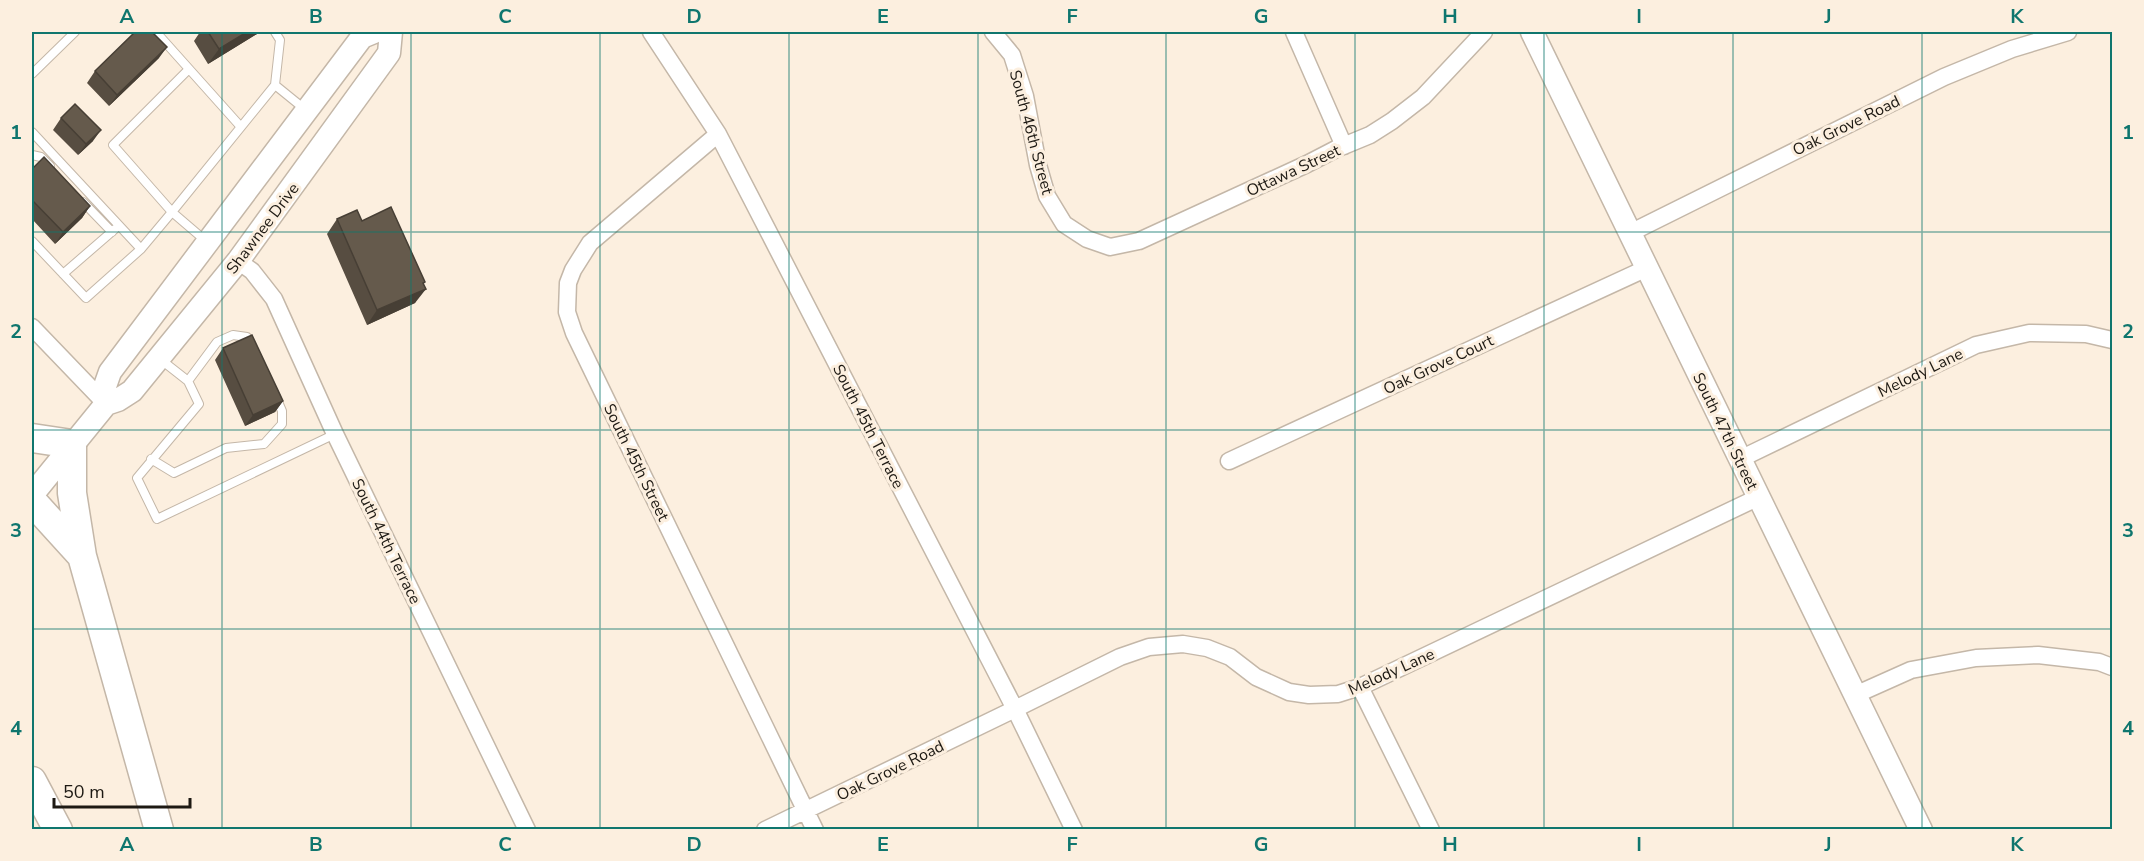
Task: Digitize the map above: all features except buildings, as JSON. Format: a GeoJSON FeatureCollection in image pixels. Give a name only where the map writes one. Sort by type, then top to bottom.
{"type":"FeatureCollection","features":[{"type":"Feature","properties":{"kind":"highway"},"geometry":{"type":"LineString","coordinates":[[32,438],[72,444],[72,493],[82,556],[159,830]]}},
{"type":"Feature","properties":{"kind":"highway"},"geometry":{"type":"LineString","coordinates":[[32,501],[82,556]]}},
{"type":"Feature","properties":{"kind":"highway"},"geometry":{"type":"LineString","coordinates":[[32,781],[58,830]]}},
{"type":"Feature","properties":{"kind":"main road"},"geometry":{"type":"LineString","coordinates":[[106,404],[104,389],[110,372],[362,37],[374,32]]}},
{"type":"Feature","properties":{"kind":"main road","name":"Shawnee Drive"},"geometry":{"type":"LineString","coordinates":[[32,495],[106,404],[132,391],[238,261],[389,52],[391,32]]}},
{"type":"Feature","properties":{"kind":"main road","name":"South 47th Street"},"geometry":{"type":"LineString","coordinates":[[1532,32],[1921,830]]}},
{"type":"Feature","properties":{"kind":"main road"},"geometry":{"type":"LineString","coordinates":[[307,111],[333,130]]}},
{"type":"Feature","properties":{"kind":"main road"},"geometry":{"type":"LineString","coordinates":[[208,242],[238,261]]}},
{"type":"Feature","properties":{"kind":"street","name":"South 45th Terrace"},"geometry":{"type":"LineString","coordinates":[[651,32],[718,134],[1016,709],[1074,830]]}},
{"type":"Feature","properties":{"kind":"street","name":"South 46th Street"},"geometry":{"type":"LineString","coordinates":[[993,32],[1012,55],[1025,96],[1038,165],[1047,196],[1064,224],[1074,231]]}},
{"type":"Feature","properties":{"kind":"street"},"geometry":{"type":"LineString","coordinates":[[1294,32],[1344,146]]}},
{"type":"Feature","properties":{"kind":"street","name":"Ottawa Street"},"geometry":{"type":"LineString","coordinates":[[1074,231],[1087,240],[1110,247],[1139,241],[1370,135],[1423,97],[1484,32]]}},
{"type":"Feature","properties":{"kind":"street","name":"Oak Grove Road"},"geometry":{"type":"LineString","coordinates":[[1630,233],[1944,77],[2012,50],[2068,32]]}},
{"type":"Feature","properties":{"kind":"street","name":"South 45th Street"},"geometry":{"type":"LineString","coordinates":[[718,134],[590,243],[573,270],[568,284],[567,312],[574,333],[814,830]]}},
{"type":"Feature","properties":{"kind":"street","name":"South 44th Terrace"},"geometry":{"type":"LineString","coordinates":[[238,261],[252,271],[274,298],[335,434],[526,830]]}},
{"type":"Feature","properties":{"kind":"street","name":"Oak Grove Court"},"geometry":{"type":"LineString","coordinates":[[1229,461],[1647,268]]}},
{"type":"Feature","properties":{"kind":"street"},"geometry":{"type":"LineString","coordinates":[[32,327],[106,404]]}},
{"type":"Feature","properties":{"kind":"street","name":"Melody Lane"},"geometry":{"type":"LineString","coordinates":[[1740,459],[1976,345],[2030,333],[2086,334],[2112,340]]}},
{"type":"Feature","properties":{"kind":"street","name":"Melody Lane"},"geometry":{"type":"LineString","coordinates":[[1016,709],[1137,650],[1183,644],[1207,648],[1230,657],[1256,677],[1288,692],[1309,695],[1328,694],[1360,687],[1759,497]]}},
{"type":"Feature","properties":{"kind":"street"},"geometry":{"type":"LineString","coordinates":[[1855,695],[1911,670],[1976,658],[2038,655],[2099,662],[2112,668]]}},
{"type":"Feature","properties":{"kind":"street"},"geometry":{"type":"LineString","coordinates":[[1360,687],[1431,830]]}},
{"type":"Feature","properties":{"kind":"street","name":"Oak Grove Road"},"geometry":{"type":"LineString","coordinates":[[765,830],[1016,709]]}},
{"type":"Feature","properties":{"kind":"lane"},"geometry":{"type":"LineString","coordinates":[[32,73],[75,32]]}},
{"type":"Feature","properties":{"kind":"lane"},"geometry":{"type":"LineString","coordinates":[[156,32],[241,127]]}},
{"type":"Feature","properties":{"kind":"lane"},"geometry":{"type":"LineString","coordinates":[[32,241],[86,298],[141,249],[275,85],[280,40],[275,32]]}},
{"type":"Feature","properties":{"kind":"lane"},"geometry":{"type":"LineString","coordinates":[[189,69],[113,145],[171,212],[208,242]]}},
{"type":"Feature","properties":{"kind":"lane"},"geometry":{"type":"LineString","coordinates":[[275,85],[307,111]]}},
{"type":"Feature","properties":{"kind":"lane"},"geometry":{"type":"LineString","coordinates":[[32,132],[115,229]]}},
{"type":"Feature","properties":{"kind":"lane"},"geometry":{"type":"LineString","coordinates":[[32,155],[42,158],[57,174]]}},
{"type":"Feature","properties":{"kind":"lane"},"geometry":{"type":"LineString","coordinates":[[81,199],[141,249]]}},
{"type":"Feature","properties":{"kind":"lane"},"geometry":{"type":"LineString","coordinates":[[63,274],[115,229]]}},
{"type":"Feature","properties":{"kind":"lane"},"geometry":{"type":"LineString","coordinates":[[188,381],[217,342],[233,335],[247,337],[257,358]]}},
{"type":"Feature","properties":{"kind":"lane"},"geometry":{"type":"LineString","coordinates":[[159,359],[188,381],[199,404],[137,478],[157,519],[335,434]]}},
{"type":"Feature","properties":{"kind":"lane"},"geometry":{"type":"LineString","coordinates":[[152,459],[174,472],[226,448],[264,444],[282,424],[282,411],[272,390]]}}]}
